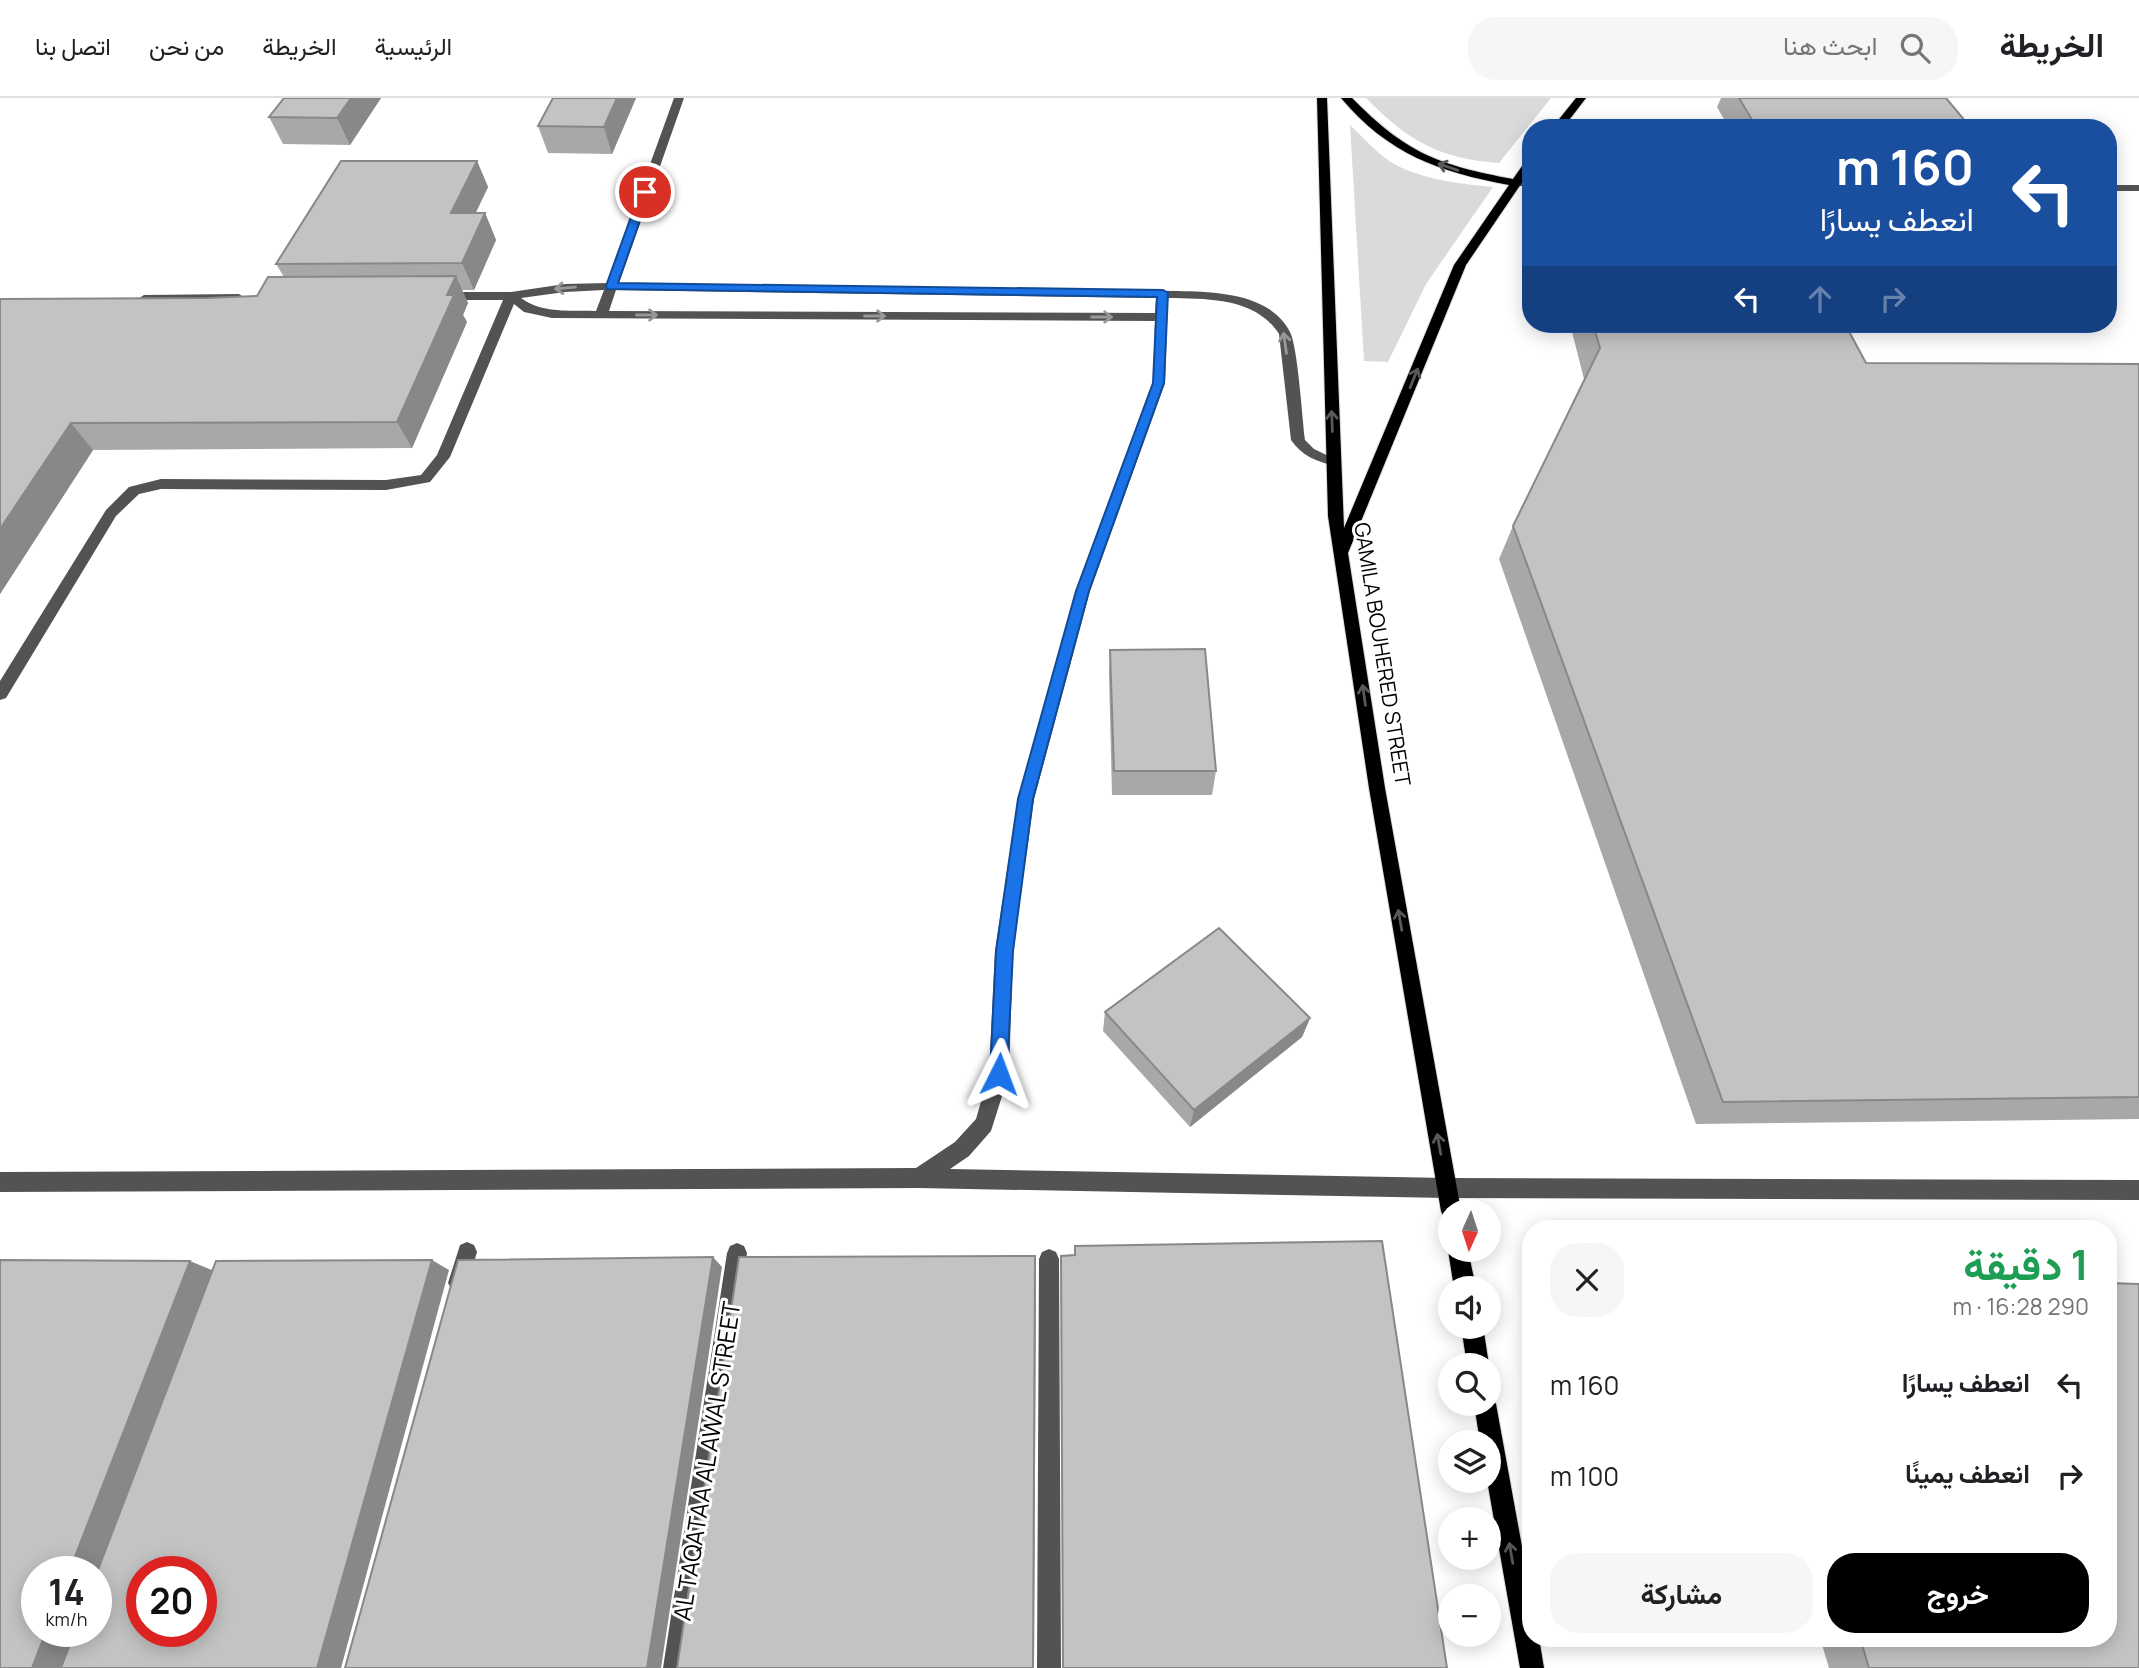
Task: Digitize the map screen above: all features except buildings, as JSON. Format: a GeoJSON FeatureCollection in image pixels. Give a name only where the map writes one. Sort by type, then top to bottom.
{"type":"FeatureCollection","features":[{"type":"Feature","properties":{"kind":"main road","name":"GAMILA BOUHERED STREET"},"geometry":{"type":"LineString","coordinates":[[1322,98],[1335,516],[1353,619],[1379,802],[1449,1199]]}},
{"type":"Feature","properties":{"kind":"main road"},"geometry":{"type":"LineString","coordinates":[[1346,98],[1382,133],[1407,150],[1467,174],[1514,183]]}},
{"type":"Feature","properties":{"kind":"main road"},"geometry":{"type":"LineString","coordinates":[[1565,119],[1581,98]]}},
{"type":"Feature","properties":{"kind":"main road"},"geometry":{"type":"LineString","coordinates":[[1341,554],[1460,265],[1522,173]]}},
{"type":"Feature","properties":{"kind":"main road"},"geometry":{"type":"LineString","coordinates":[[1487,1416],[1522,1612]]}},
{"type":"Feature","properties":{"kind":"main road"},"geometry":{"type":"LineString","coordinates":[[1528,1647],[1532,1668]]}},
{"type":"Feature","properties":{"kind":"street"},"geometry":{"type":"LineString","coordinates":[[601,315],[679,98]]}},
{"type":"Feature","properties":{"kind":"street"},"geometry":{"type":"LineString","coordinates":[[1514,183],[1522,183]]}},
{"type":"Feature","properties":{"kind":"street"},"geometry":{"type":"LineString","coordinates":[[2117,188],[2139,188]]}},
{"type":"Feature","properties":{"kind":"street"},"geometry":{"type":"LineString","coordinates":[[423,296],[511,296],[565,288],[611,286],[1163,293],[1237,301],[1273,317],[1285,334],[1298,440],[1304,449],[1315,457],[1334,462]]}},
{"type":"Feature","properties":{"kind":"street"},"geometry":{"type":"LineString","coordinates":[[919,1178],[962,1149],[984,1124],[999,1074],[1004,951],[1026,799],[1083,591],[1158,383],[1163,293]]}},
{"type":"Feature","properties":{"kind":"street"},"geometry":{"type":"LineString","coordinates":[[511,296],[517,303],[541,313],[601,315],[1161,317]]}},
{"type":"Feature","properties":{"kind":"street"},"geometry":{"type":"LineString","coordinates":[[0,694],[111,513],[134,490],[161,484],[386,485],[425,479],[443,457],[511,296]]}},
{"type":"Feature","properties":{"kind":"street"},"geometry":{"type":"LineString","coordinates":[[136,299],[259,298]]}},
{"type":"Feature","properties":{"kind":"street"},"geometry":{"type":"LineString","coordinates":[[0,1182],[919,1178],[1447,1188],[2139,1191]]}},
{"type":"Feature","properties":{"kind":"street"},"geometry":{"type":"LineString","coordinates":[[453,1306],[467,1252]]}},
{"type":"Feature","properties":{"kind":"street","name":"AL TAQATAA AL AWAL STREET"},"geometry":{"type":"LineString","coordinates":[[675,1668],[737,1253]]}},
{"type":"Feature","properties":{"kind":"street"},"geometry":{"type":"LineString","coordinates":[[1049,1259],[1049,1668]]}},
{"type":"Feature","properties":{"kind":"shaded area"},"geometry":{"type":"Polygon","coordinates":[[[1366,98],[1551,98],[1534,119],[1522,119],[1522,134],[1499,163],[1441,152],[1410,136],[1366,98]]]}},
{"type":"Feature","properties":{"kind":"shaded area"},"geometry":{"type":"Polygon","coordinates":[[[1350,125],[1383,156],[1407,170],[1444,180],[1493,187],[1426,284],[1388,362],[1364,361],[1350,125]]]}},
{"type":"Feature","properties":{"kind":"route"},"geometry":{"type":"LineString","coordinates":[[645,192],[611,286],[1163,293],[1158,383],[1083,591],[1052,696],[1026,799],[1004,951],[999,1074]]}}]}
